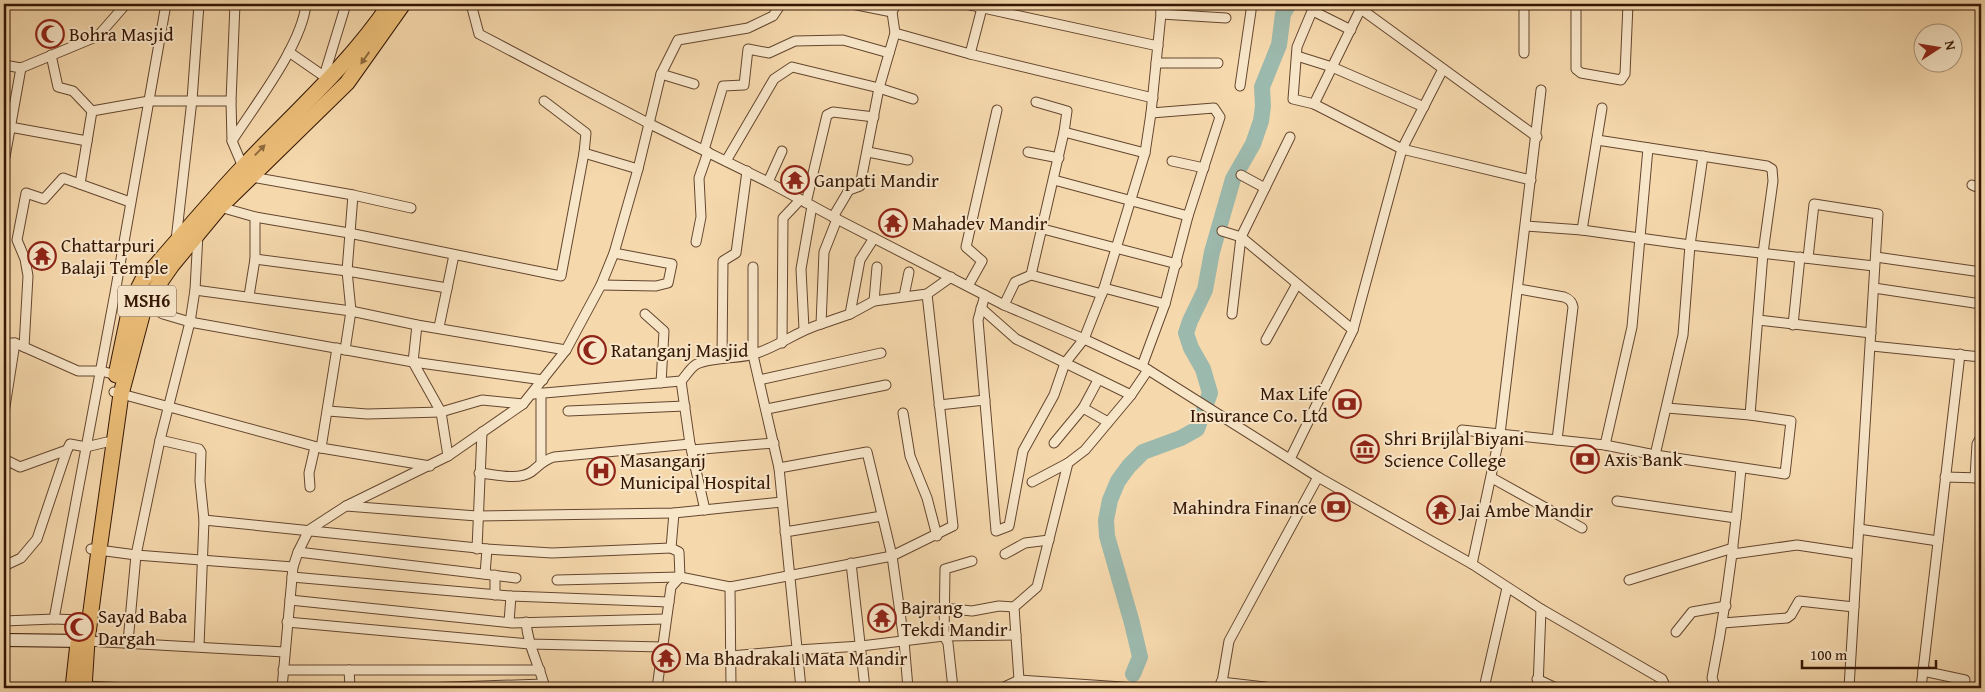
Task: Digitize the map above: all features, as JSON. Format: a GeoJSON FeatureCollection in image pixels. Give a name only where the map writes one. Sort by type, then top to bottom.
{"type":"FeatureCollection","features":[{"type":"Feature","properties":{"kind":"main road","name":"MSH6"},"geometry":{"type":"LineString","coordinates":[[121,376],[145,304],[172,265],[326,78],[374,28],[390,4]]}},
{"type":"Feature","properties":{"kind":"main road","name":"MSH6"},"geometry":{"type":"LineString","coordinates":[[81,687],[83,641],[128,315],[137,289],[142,280],[176,242],[247,172],[347,83],[403,4]]}},
{"type":"Feature","properties":{"kind":"main road","name":"MSH6"},"geometry":{"type":"LineString","coordinates":[[83,641],[81,620],[95,550],[106,442],[118,393]]}},
{"type":"Feature","properties":{"kind":"main road"},"geometry":{"type":"LineString","coordinates":[[4,640],[83,641]]}},
{"type":"Feature","properties":{"kind":"street"},"geometry":{"type":"LineString","coordinates":[[4,65],[21,68],[98,36],[126,4]]}},
{"type":"Feature","properties":{"kind":"street"},"geometry":{"type":"LineString","coordinates":[[54,619],[101,371],[166,4]]}},
{"type":"Feature","properties":{"kind":"street"},"geometry":{"type":"LineString","coordinates":[[176,242],[192,100],[199,4]]}},
{"type":"Feature","properties":{"kind":"street"},"geometry":{"type":"LineString","coordinates":[[235,4],[231,101],[232,141],[247,172],[411,208]]}},
{"type":"Feature","properties":{"kind":"street"},"geometry":{"type":"LineString","coordinates":[[232,141],[289,52],[305,15],[306,4]]}},
{"type":"Feature","properties":{"kind":"street"},"geometry":{"type":"LineString","coordinates":[[289,52],[326,78],[346,4]]}},
{"type":"Feature","properties":{"kind":"street"},"geometry":{"type":"LineString","coordinates":[[472,4],[479,34],[648,123],[747,171],[1004,305],[1084,339],[1145,368],[1318,477],[1472,564],[1541,609],[1662,678],[1666,688]]}},
{"type":"Feature","properties":{"kind":"street"},"geometry":{"type":"LineString","coordinates":[[282,688],[293,567],[309,530],[346,506],[448,456],[537,393],[543,380],[566,350],[601,285],[614,253],[662,74],[678,40],[748,28],[773,16],[781,4]]}},
{"type":"Feature","properties":{"kind":"street"},"geometry":{"type":"LineString","coordinates":[[821,324],[824,252],[835,218],[848,190],[860,186],[879,88],[895,33],[894,8],[852,4]]}},
{"type":"Feature","properties":{"kind":"street"},"geometry":{"type":"LineString","coordinates":[[965,4],[1158,46]]}},
{"type":"Feature","properties":{"kind":"street"},"geometry":{"type":"LineString","coordinates":[[985,295],[978,320],[996,531],[1009,526],[1024,451],[1054,395],[1066,364],[1084,339],[1103,291],[1145,153],[1153,98],[1161,14],[1160,4]]}},
{"type":"Feature","properties":{"kind":"street"},"geometry":{"type":"LineString","coordinates":[[1240,86],[1252,4]]}},
{"type":"Feature","properties":{"kind":"street"},"geometry":{"type":"LineString","coordinates":[[1524,4],[1524,53]]}},
{"type":"Feature","properties":{"kind":"street"},"geometry":{"type":"LineString","coordinates":[[1576,4],[1576,69],[1581,73],[1621,80],[1625,74],[1628,4]]}},
{"type":"Feature","properties":{"kind":"street"},"geometry":{"type":"LineString","coordinates":[[1314,104],[1362,6],[1443,69],[1537,137]]}},
{"type":"Feature","properties":{"kind":"street"},"geometry":{"type":"LineString","coordinates":[[1351,30],[1314,7],[1297,47],[1293,99],[1314,104],[1402,149],[1531,180]]}},
{"type":"Feature","properties":{"kind":"street"},"geometry":{"type":"LineString","coordinates":[[970,54],[982,8]]}},
{"type":"Feature","properties":{"kind":"street"},"geometry":{"type":"LineString","coordinates":[[1161,14],[1226,18]]}},
{"type":"Feature","properties":{"kind":"street"},"geometry":{"type":"LineString","coordinates":[[895,33],[970,54],[1153,98]]}},
{"type":"Feature","properties":{"kind":"street"},"geometry":{"type":"LineString","coordinates":[[696,242],[701,217],[699,178],[723,86],[744,85],[748,49],[769,53],[795,41],[843,40],[889,52]]}},
{"type":"Feature","properties":{"kind":"street"},"geometry":{"type":"LineString","coordinates":[[51,55],[58,87],[73,91],[92,112]]}},
{"type":"Feature","properties":{"kind":"street"},"geometry":{"type":"LineString","coordinates":[[1297,56],[1332,67],[1424,107]]}},
{"type":"Feature","properties":{"kind":"street"},"geometry":{"type":"LineString","coordinates":[[1156,63],[1218,63]]}},
{"type":"Feature","properties":{"kind":"street"},"geometry":{"type":"LineString","coordinates":[[726,161],[774,79],[792,67],[879,88],[913,99]]}},
{"type":"Feature","properties":{"kind":"street"},"geometry":{"type":"LineString","coordinates":[[5,157],[21,68]]}},
{"type":"Feature","properties":{"kind":"street"},"geometry":{"type":"LineString","coordinates":[[1290,459],[1353,330],[1402,149],[1443,69]]}},
{"type":"Feature","properties":{"kind":"street"},"geometry":{"type":"LineString","coordinates":[[662,74],[694,84]]}},
{"type":"Feature","properties":{"kind":"street"},"geometry":{"type":"LineString","coordinates":[[1472,564],[1500,434],[1537,137],[1541,90]]}},
{"type":"Feature","properties":{"kind":"street"},"geometry":{"type":"LineString","coordinates":[[92,112],[149,101],[231,101]]}},
{"type":"Feature","properties":{"kind":"street"},"geometry":{"type":"LineString","coordinates":[[220,207],[255,216],[561,276],[586,133],[544,101]]}},
{"type":"Feature","properties":{"kind":"street"},"geometry":{"type":"LineString","coordinates":[[1031,275],[1059,158],[1067,111],[1036,102]]}},
{"type":"Feature","properties":{"kind":"street"},"geometry":{"type":"LineString","coordinates":[[1032,482],[1068,463],[1085,450],[1131,395],[1145,368],[1177,264],[1188,216],[1220,117],[1214,108],[1151,114]]}},
{"type":"Feature","properties":{"kind":"street"},"geometry":{"type":"LineString","coordinates":[[1582,230],[1602,108]]}},
{"type":"Feature","properties":{"kind":"street"},"geometry":{"type":"LineString","coordinates":[[968,286],[982,261],[966,247],[997,110]]}},
{"type":"Feature","properties":{"kind":"street"},"geometry":{"type":"LineString","coordinates":[[80,184],[92,112]]}},
{"type":"Feature","properties":{"kind":"street"},"geometry":{"type":"LineString","coordinates":[[804,329],[801,269],[806,203],[827,115],[833,112],[874,117]]}},
{"type":"Feature","properties":{"kind":"street"},"geometry":{"type":"LineString","coordinates":[[10,127],[87,141]]}},
{"type":"Feature","properties":{"kind":"street"},"geometry":{"type":"LineString","coordinates":[[1064,132],[1145,153]]}},
{"type":"Feature","properties":{"kind":"street"},"geometry":{"type":"LineString","coordinates":[[1232,314],[1241,237],[1290,137]]}},
{"type":"Feature","properties":{"kind":"street"},"geometry":{"type":"LineString","coordinates":[[1597,140],[1767,166],[1772,169],[1773,181],[1763,253],[1750,415]]}},
{"type":"Feature","properties":{"kind":"street"},"geometry":{"type":"LineString","coordinates":[[1605,446],[1632,327],[1648,148]]}},
{"type":"Feature","properties":{"kind":"street"},"geometry":{"type":"LineString","coordinates":[[768,182],[782,151]]}},
{"type":"Feature","properties":{"kind":"street"},"geometry":{"type":"LineString","coordinates":[[868,152],[908,160]]}},
{"type":"Feature","properties":{"kind":"street"},"geometry":{"type":"LineString","coordinates":[[1028,152],[1059,158]]}},
{"type":"Feature","properties":{"kind":"street"},"geometry":{"type":"LineString","coordinates":[[584,153],[638,169]]}},
{"type":"Feature","properties":{"kind":"street"},"geometry":{"type":"LineString","coordinates":[[1655,455],[1683,335],[1690,245],[1703,156]]}},
{"type":"Feature","properties":{"kind":"street"},"geometry":{"type":"LineString","coordinates":[[1172,161],[1204,168]]}},
{"type":"Feature","properties":{"kind":"street"},"geometry":{"type":"LineString","coordinates":[[722,358],[723,261],[736,253],[747,171]]}},
{"type":"Feature","properties":{"kind":"street"},"geometry":{"type":"LineString","coordinates":[[1241,176],[1265,188]]}},
{"type":"Feature","properties":{"kind":"street"},"geometry":{"type":"LineString","coordinates":[[24,347],[28,276],[25,259],[17,240],[26,193],[44,199],[63,178],[130,202]]}},
{"type":"Feature","properties":{"kind":"street"},"geometry":{"type":"LineString","coordinates":[[1054,180],[1188,216]]}},
{"type":"Feature","properties":{"kind":"street"},"geometry":{"type":"LineString","coordinates":[[310,487],[309,473],[328,411],[340,349],[351,311],[347,271],[353,195]]}},
{"type":"Feature","properties":{"kind":"street"},"geometry":{"type":"LineString","coordinates":[[782,343],[783,218],[806,203]]}},
{"type":"Feature","properties":{"kind":"street"},"geometry":{"type":"LineString","coordinates":[[1793,325],[1814,204],[1878,214],[1871,333],[1872,346],[1849,688]]}},
{"type":"Feature","properties":{"kind":"street"},"geometry":{"type":"LineString","coordinates":[[249,296],[255,259],[255,216]]}},
{"type":"Feature","properties":{"kind":"street"},"geometry":{"type":"LineString","coordinates":[[1526,226],[1582,230],[1804,258],[1875,261],[1981,272]]}},
{"type":"Feature","properties":{"kind":"street"},"geometry":{"type":"LineString","coordinates":[[1043,229],[1177,264]]}},
{"type":"Feature","properties":{"kind":"street"},"geometry":{"type":"LineString","coordinates":[[1222,232],[1241,237],[1353,330]]}},
{"type":"Feature","properties":{"kind":"street"},"geometry":{"type":"LineString","coordinates":[[128,642],[136,555],[160,440],[190,322],[195,290],[198,234]]}},
{"type":"Feature","properties":{"kind":"street"},"geometry":{"type":"LineString","coordinates":[[850,314],[860,260],[874,238]]}},
{"type":"Feature","properties":{"kind":"street"},"geometry":{"type":"LineString","coordinates":[[601,285],[656,286],[668,283],[672,264],[614,253]]}},
{"type":"Feature","properties":{"kind":"street"},"geometry":{"type":"LineString","coordinates":[[439,327],[454,255]]}},
{"type":"Feature","properties":{"kind":"street"},"geometry":{"type":"LineString","coordinates":[[255,259],[347,271],[447,288]]}},
{"type":"Feature","properties":{"kind":"street"},"geometry":{"type":"LineString","coordinates":[[753,267],[753,355],[767,409],[779,468],[801,688]]}},
{"type":"Feature","properties":{"kind":"street"},"geometry":{"type":"LineString","coordinates":[[874,301],[877,267]]}},
{"type":"Feature","properties":{"kind":"street"},"geometry":{"type":"LineString","coordinates":[[904,296],[909,272]]}},
{"type":"Feature","properties":{"kind":"street"},"geometry":{"type":"LineString","coordinates":[[1004,305],[1015,282],[1031,275],[1165,304]]}},
{"type":"Feature","properties":{"kind":"street"},"geometry":{"type":"LineString","coordinates":[[537,393],[681,381],[694,365],[722,358],[753,355],[782,343],[804,329],[850,314],[874,301],[927,294],[951,278]]}},
{"type":"Feature","properties":{"kind":"street"},"geometry":{"type":"LineString","coordinates":[[1266,340],[1297,284]]}},
{"type":"Feature","properties":{"kind":"street"},"geometry":{"type":"LineString","coordinates":[[1874,288],[1981,304]]}},
{"type":"Feature","properties":{"kind":"street"},"geometry":{"type":"LineString","coordinates":[[1518,289],[1569,298],[1572,302],[1573,307],[1557,440]]}},
{"type":"Feature","properties":{"kind":"street"},"geometry":{"type":"LineString","coordinates":[[195,290],[351,311],[417,325],[439,327],[566,350]]}},
{"type":"Feature","properties":{"kind":"street"},"geometry":{"type":"LineString","coordinates":[[557,580],[680,577],[730,588],[790,574],[892,556],[937,536],[953,526],[927,294]]}},
{"type":"Feature","properties":{"kind":"street"},"geometry":{"type":"LineString","coordinates":[[145,304],[163,314],[190,322],[413,362],[543,380]]}},
{"type":"Feature","properties":{"kind":"street"},"geometry":{"type":"LineString","coordinates":[[980,308],[1016,339],[1131,395]]}},
{"type":"Feature","properties":{"kind":"street"},"geometry":{"type":"LineString","coordinates":[[645,314],[664,331],[660,383]]}},
{"type":"Feature","properties":{"kind":"street"},"geometry":{"type":"LineString","coordinates":[[1758,320],[1871,333]]}},
{"type":"Feature","properties":{"kind":"street"},"geometry":{"type":"LineString","coordinates":[[417,325],[413,362],[441,412],[448,456]]}},
{"type":"Feature","properties":{"kind":"street"},"geometry":{"type":"LineString","coordinates":[[4,342],[14,343],[78,371],[101,371],[121,376]]}},
{"type":"Feature","properties":{"kind":"street"},"geometry":{"type":"LineString","coordinates":[[4,413],[14,343]]}},
{"type":"Feature","properties":{"kind":"street"},"geometry":{"type":"LineString","coordinates":[[1872,346],[1981,357]]}},
{"type":"Feature","properties":{"kind":"street"},"geometry":{"type":"LineString","coordinates":[[760,380],[882,354]]}},
{"type":"Feature","properties":{"kind":"street"},"geometry":{"type":"LineString","coordinates":[[1920,688],[1960,354]]}},
{"type":"Feature","properties":{"kind":"street"},"geometry":{"type":"LineString","coordinates":[[1054,443],[1083,408],[1098,380]]}},
{"type":"Feature","properties":{"kind":"street"},"geometry":{"type":"LineString","coordinates":[[681,381],[691,447],[705,510]]}},
{"type":"Feature","properties":{"kind":"street"},"geometry":{"type":"LineString","coordinates":[[767,409],[886,385]]}},
{"type":"Feature","properties":{"kind":"street"},"geometry":{"type":"LineString","coordinates":[[118,393],[318,447],[431,466]]}},
{"type":"Feature","properties":{"kind":"street"},"geometry":{"type":"LineString","coordinates":[[537,393],[541,462]]}},
{"type":"Feature","properties":{"kind":"street"},"geometry":{"type":"LineString","coordinates":[[328,411],[367,414],[441,412],[482,400],[523,404]]}},
{"type":"Feature","properties":{"kind":"street"},"geometry":{"type":"LineString","coordinates":[[939,405],[985,400]]}},
{"type":"Feature","properties":{"kind":"street"},"geometry":{"type":"LineString","coordinates":[[568,411],[685,406]]}},
{"type":"Feature","properties":{"kind":"street"},"geometry":{"type":"LineString","coordinates":[[1083,408],[1108,422]]}},
{"type":"Feature","properties":{"kind":"street"},"geometry":{"type":"LineString","coordinates":[[1462,430],[1605,446],[1785,474],[1791,421],[1750,415],[1667,408]]}},
{"type":"Feature","properties":{"kind":"street"},"geometry":{"type":"LineString","coordinates":[[903,413],[910,456],[927,498],[937,536]]}},
{"type":"Feature","properties":{"kind":"street"},"geometry":{"type":"LineString","coordinates":[[477,549],[482,432]]}},
{"type":"Feature","properties":{"kind":"street"},"geometry":{"type":"LineString","coordinates":[[1945,476],[1978,478],[1976,444],[1981,437]]}},
{"type":"Feature","properties":{"kind":"street"},"geometry":{"type":"LineString","coordinates":[[160,440],[199,449],[201,452],[200,481],[204,520],[199,646]]}},
{"type":"Feature","properties":{"kind":"street"},"geometry":{"type":"LineString","coordinates":[[4,566],[21,558],[37,539],[70,444],[86,446],[106,442]]}},
{"type":"Feature","properties":{"kind":"street"},"geometry":{"type":"LineString","coordinates":[[480,473],[517,476],[530,472],[541,462],[554,457],[774,443]]}},
{"type":"Feature","properties":{"kind":"street"},"geometry":{"type":"LineString","coordinates":[[4,459],[20,467],[67,450]]}},
{"type":"Feature","properties":{"kind":"street"},"geometry":{"type":"LineString","coordinates":[[779,468],[868,452],[892,556],[904,641],[908,688]]}},
{"type":"Feature","properties":{"kind":"street"},"geometry":{"type":"LineString","coordinates":[[944,608],[972,611],[999,606],[1014,607],[1037,587],[1068,463]]}},
{"type":"Feature","properties":{"kind":"street"},"geometry":{"type":"LineString","coordinates":[[1716,688],[1712,678],[1726,606],[1741,468]]}},
{"type":"Feature","properties":{"kind":"street"},"geometry":{"type":"LineString","coordinates":[[1273,688],[1221,685],[1228,641],[1318,477]]}},
{"type":"Feature","properties":{"kind":"street"},"geometry":{"type":"LineString","coordinates":[[1492,478],[1582,528]]}},
{"type":"Feature","properties":{"kind":"street"},"geometry":{"type":"LineString","coordinates":[[1617,501],[1736,518]]}},
{"type":"Feature","properties":{"kind":"street"},"geometry":{"type":"LineString","coordinates":[[346,506],[477,516],[674,512],[782,502]]}},
{"type":"Feature","properties":{"kind":"street"},"geometry":{"type":"LineString","coordinates":[[671,548],[674,512]]}},
{"type":"Feature","properties":{"kind":"street"},"geometry":{"type":"LineString","coordinates":[[785,532],[882,516]]}},
{"type":"Feature","properties":{"kind":"street"},"geometry":{"type":"LineString","coordinates":[[204,520],[477,549],[552,553],[671,548],[679,552],[680,577],[671,588],[668,602],[657,688]]}},
{"type":"Feature","properties":{"kind":"street"},"geometry":{"type":"LineString","coordinates":[[1859,529],[1938,540]]}},
{"type":"Feature","properties":{"kind":"street"},"geometry":{"type":"LineString","coordinates":[[1005,554],[1025,543],[1049,540]]}},
{"type":"Feature","properties":{"kind":"street"},"geometry":{"type":"LineString","coordinates":[[1629,580],[1733,551],[1797,545],[1857,554]]}},
{"type":"Feature","properties":{"kind":"street"},"geometry":{"type":"LineString","coordinates":[[487,549],[495,595]]}},
{"type":"Feature","properties":{"kind":"street"},"geometry":{"type":"LineString","coordinates":[[95,550],[293,567]]}},
{"type":"Feature","properties":{"kind":"street"},"geometry":{"type":"LineString","coordinates":[[298,552],[516,578]]}},
{"type":"Feature","properties":{"kind":"street"},"geometry":{"type":"LineString","coordinates":[[953,688],[948,643],[944,636],[945,569],[972,561]]}},
{"type":"Feature","properties":{"kind":"street"},"geometry":{"type":"LineString","coordinates":[[851,563],[865,688]]}},
{"type":"Feature","properties":{"kind":"street"},"geometry":{"type":"LineString","coordinates":[[292,577],[495,595],[668,602]]}},
{"type":"Feature","properties":{"kind":"street"},"geometry":{"type":"LineString","coordinates":[[730,588],[731,688]]}},
{"type":"Feature","properties":{"kind":"street"},"geometry":{"type":"LineString","coordinates":[[1484,688],[1508,588]]}},
{"type":"Feature","properties":{"kind":"street"},"geometry":{"type":"LineString","coordinates":[[510,622],[511,596]]}},
{"type":"Feature","properties":{"kind":"street"},"geometry":{"type":"LineString","coordinates":[[290,600],[510,622],[666,619]]}},
{"type":"Feature","properties":{"kind":"street"},"geometry":{"type":"LineString","coordinates":[[1723,623],[1787,618],[1791,615],[1799,601],[1854,607]]}},
{"type":"Feature","properties":{"kind":"street"},"geometry":{"type":"LineString","coordinates":[[1676,632],[1692,612],[1726,606]]}},
{"type":"Feature","properties":{"kind":"street"},"geometry":{"type":"LineString","coordinates":[[1014,607],[1017,684]]}},
{"type":"Feature","properties":{"kind":"street"},"geometry":{"type":"LineString","coordinates":[[1541,609],[1538,684],[1556,688]]}},
{"type":"Feature","properties":{"kind":"street"},"geometry":{"type":"LineString","coordinates":[[4,621],[81,620]]}},
{"type":"Feature","properties":{"kind":"street"},"geometry":{"type":"LineString","coordinates":[[287,622],[529,644],[663,646]]}},
{"type":"Feature","properties":{"kind":"street"},"geometry":{"type":"LineString","coordinates":[[422,688],[544,686],[540,670],[529,644],[526,622]]}},
{"type":"Feature","properties":{"kind":"street"},"geometry":{"type":"LineString","coordinates":[[731,656],[861,646],[944,636],[1016,635]]}},
{"type":"Feature","properties":{"kind":"street"},"geometry":{"type":"LineString","coordinates":[[83,641],[284,652]]}},
{"type":"Feature","properties":{"kind":"street"},"geometry":{"type":"LineString","coordinates":[[283,670],[540,670]]}},
{"type":"Feature","properties":{"kind":"street"},"geometry":{"type":"LineString","coordinates":[[349,670],[348,682],[354,688]]}},
{"type":"Feature","properties":{"kind":"street"},"geometry":{"type":"LineString","coordinates":[[1923,671],[1965,680]]}},
{"type":"Feature","properties":{"kind":"street"},"geometry":{"type":"LineString","coordinates":[[1002,688],[1017,684],[1138,688]]}},
{"type":"Feature","properties":{"kind":"street"},"geometry":{"type":"LineString","coordinates":[[81,687],[130,688]]}},
{"type":"Feature","properties":{"kind":"waterway"},"geometry":{"type":"LineString","coordinates":[[1133,674],[1140,657],[1107,536],[1106,520],[1110,500],[1118,481],[1143,452],[1181,438],[1197,429],[1201,418],[1210,393],[1203,369],[1191,348],[1186,333],[1205,290],[1212,252],[1233,179],[1253,144],[1261,121],[1263,106],[1262,87],[1279,45],[1283,14],[1289,4]]}},
{"type":"Feature","properties":{"kind":"place","name":"Bohra Masjid"},"geometry":{"type":"Point","coordinates":[50,34]}},
{"type":"Feature","properties":{"kind":"place","name":"Ganpati Mandir"},"geometry":{"type":"Point","coordinates":[795,180]}},
{"type":"Feature","properties":{"kind":"place","name":"Mahadev Mandir"},"geometry":{"type":"Point","coordinates":[893,223]}},
{"type":"Feature","properties":{"kind":"place","name":"Chattarpuri Balaji Temple"},"geometry":{"type":"Point","coordinates":[42,256]}},
{"type":"Feature","properties":{"kind":"place","name":"Ratanganj Masjid"},"geometry":{"type":"Point","coordinates":[592,350]}},
{"type":"Feature","properties":{"kind":"place","name":"Max Life Insurance Co. Ltd"},"geometry":{"type":"Point","coordinates":[1347,404]}},
{"type":"Feature","properties":{"kind":"place","name":"Shri Brijlal Biyani Science College"},"geometry":{"type":"Point","coordinates":[1365,449]}},
{"type":"Feature","properties":{"kind":"place","name":"Axis Bank"},"geometry":{"type":"Point","coordinates":[1585,459]}},
{"type":"Feature","properties":{"kind":"place","name":"Masanganj Municipal Hospital"},"geometry":{"type":"Point","coordinates":[601,471]}},
{"type":"Feature","properties":{"kind":"place","name":"Mahindra Finance"},"geometry":{"type":"Point","coordinates":[1336,507]}},
{"type":"Feature","properties":{"kind":"place","name":"Jai Ambe Mandir"},"geometry":{"type":"Point","coordinates":[1441,510]}},
{"type":"Feature","properties":{"kind":"place","name":"Bajrang Tekdi Mandir"},"geometry":{"type":"Point","coordinates":[882,618]}},
{"type":"Feature","properties":{"kind":"place","name":"Sayad Baba Dargah"},"geometry":{"type":"Point","coordinates":[79,627]}},
{"type":"Feature","properties":{"kind":"place","name":"Ma Bhadrakali Mata Mandir"},"geometry":{"type":"Point","coordinates":[666,658]}}]}
